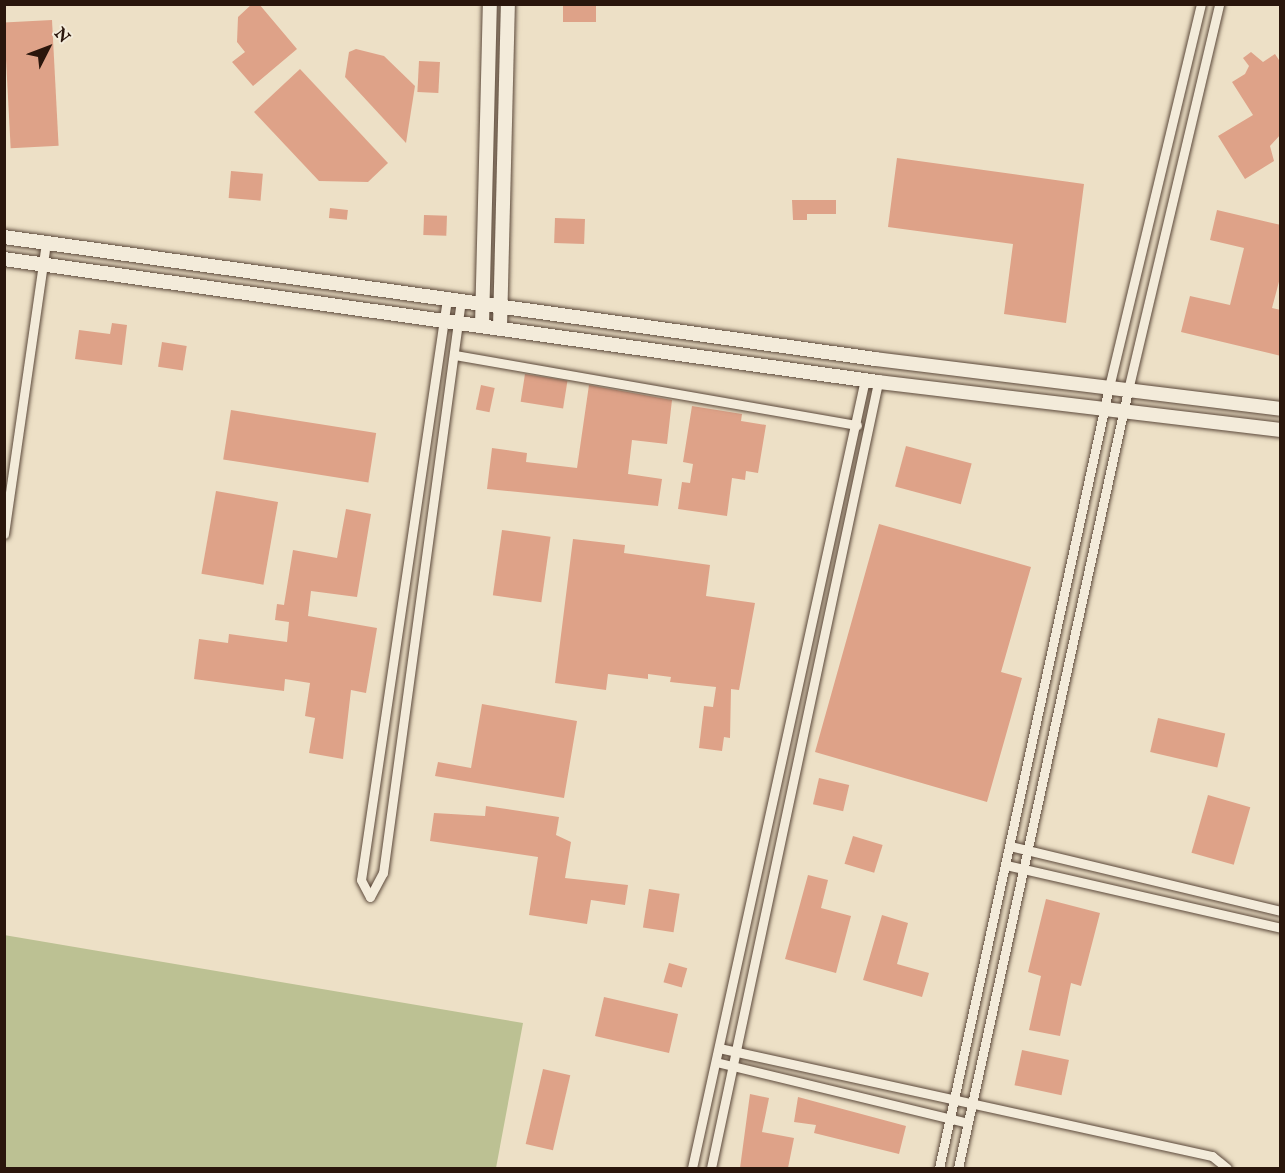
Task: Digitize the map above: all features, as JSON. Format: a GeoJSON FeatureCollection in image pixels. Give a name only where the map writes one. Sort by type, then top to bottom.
{"type":"FeatureCollection","features":[{"type":"Feature","properties":{"kind":"street"},"geometry":{"type":"LineString","coordinates":[[482,325],[490,4]]}},
{"type":"Feature","properties":{"kind":"street"},"geometry":{"type":"LineString","coordinates":[[500,327],[508,4]]}},
{"type":"Feature","properties":{"kind":"street"},"geometry":{"type":"LineString","coordinates":[[939,1168],[1109,387],[1201,4]]}},
{"type":"Feature","properties":{"kind":"street"},"geometry":{"type":"LineString","coordinates":[[958,1168],[1128,390],[1219,4]]}},
{"type":"Feature","properties":{"kind":"street"},"geometry":{"type":"LineString","coordinates":[[1162,168],[1181,171]]}},
{"type":"Feature","properties":{"kind":"street"},"geometry":{"type":"LineString","coordinates":[[4,237],[46,241],[447,299],[1281,409]]}},
{"type":"Feature","properties":{"kind":"street"},"geometry":{"type":"LineString","coordinates":[[4,534],[46,241]]}},
{"type":"Feature","properties":{"kind":"street"},"geometry":{"type":"LineString","coordinates":[[4,259],[871,381],[1125,409],[1281,430]]}},
{"type":"Feature","properties":{"kind":"street"},"geometry":{"type":"LineString","coordinates":[[447,299],[361,880],[370,897],[383,873],[461,300]]}},
{"type":"Feature","properties":{"kind":"street"},"geometry":{"type":"LineString","coordinates":[[454,355],[856,425]]}},
{"type":"Feature","properties":{"kind":"street"},"geometry":{"type":"LineString","coordinates":[[692,1168],[856,425],[871,381]]}},
{"type":"Feature","properties":{"kind":"street"},"geometry":{"type":"LineString","coordinates":[[711,1168],[737,1053],[871,381]]}},
{"type":"Feature","properties":{"kind":"street"},"geometry":{"type":"LineString","coordinates":[[1010,846],[1281,911]]}},
{"type":"Feature","properties":{"kind":"street"},"geometry":{"type":"LineString","coordinates":[[1006,865],[1281,928]]}},
{"type":"Feature","properties":{"kind":"street"},"geometry":{"type":"LineString","coordinates":[[719,1048],[972,1106],[1212,1156],[1227,1168]]}},
{"type":"Feature","properties":{"kind":"street"},"geometry":{"type":"LineString","coordinates":[[716,1062],[968,1123]]}},
{"type":"Feature","properties":{"kind":"green space"},"geometry":{"type":"Polygon","coordinates":[[[4,935],[523,1023],[496,1168],[5,1168],[4,935]]]}},
{"type":"Feature","properties":{"kind":"building"},"geometry":{"type":"Polygon","coordinates":[[[252,4],[259,4],[297,49],[253,86],[232,62],[245,52],[237,42],[238,17],[252,4]]]}},
{"type":"Feature","properties":{"kind":"building"},"geometry":{"type":"Polygon","coordinates":[[[563,4],[596,4],[596,22],[563,22],[563,4]]]}},
{"type":"Feature","properties":{"kind":"building"},"geometry":{"type":"Polygon","coordinates":[[[52,20],[59,146],[11,148],[4,23],[52,20]]]}},
{"type":"Feature","properties":{"kind":"building"},"geometry":{"type":"Polygon","coordinates":[[[356,49],[384,56],[415,86],[406,143],[345,77],[349,52],[356,49]]]}},
{"type":"Feature","properties":{"kind":"building"},"geometry":{"type":"Polygon","coordinates":[[[1251,52],[1263,62],[1275,54],[1281,63],[1281,134],[1270,146],[1274,161],[1245,179],[1218,136],[1253,115],[1232,82],[1245,74],[1249,66],[1243,58],[1251,52]]]}},
{"type":"Feature","properties":{"kind":"building"},"geometry":{"type":"Polygon","coordinates":[[[419,61],[440,62],[438,93],[417,92],[419,61]]]}},
{"type":"Feature","properties":{"kind":"building"},"geometry":{"type":"Polygon","coordinates":[[[300,69],[388,163],[368,182],[319,181],[254,112],[300,69]]]}},
{"type":"Feature","properties":{"kind":"building"},"geometry":{"type":"Polygon","coordinates":[[[897,158],[1084,184],[1066,323],[1004,314],[1013,244],[888,227],[897,158]]]}},
{"type":"Feature","properties":{"kind":"building"},"geometry":{"type":"Polygon","coordinates":[[[231,171],[263,174],[261,201],[229,198],[231,171]]]}},
{"type":"Feature","properties":{"kind":"building"},"geometry":{"type":"Polygon","coordinates":[[[792,200],[836,200],[836,214],[807,214],[807,220],[793,220],[792,200]]]}},
{"type":"Feature","properties":{"kind":"building"},"geometry":{"type":"Polygon","coordinates":[[[330,208],[348,210],[347,220],[329,218],[330,208]]]}},
{"type":"Feature","properties":{"kind":"building"},"geometry":{"type":"Polygon","coordinates":[[[1217,210],[1281,225],[1281,274],[1272,308],[1281,310],[1281,356],[1181,332],[1190,296],[1230,305],[1244,248],[1210,240],[1217,210]]]}},
{"type":"Feature","properties":{"kind":"building"},"geometry":{"type":"Polygon","coordinates":[[[424,215],[447,216],[446,236],[423,235],[424,215]]]}},
{"type":"Feature","properties":{"kind":"building"},"geometry":{"type":"Polygon","coordinates":[[[555,218],[585,219],[584,244],[554,243],[555,218]]]}},
{"type":"Feature","properties":{"kind":"building"},"geometry":{"type":"Polygon","coordinates":[[[112,323],[127,325],[122,365],[75,359],[79,330],[110,334],[112,323]]]}},
{"type":"Feature","properties":{"kind":"building"},"geometry":{"type":"Polygon","coordinates":[[[162,342],[187,346],[183,371],[158,367],[162,342]]]}},
{"type":"Feature","properties":{"kind":"building"},"geometry":{"type":"Polygon","coordinates":[[[525,374],[567,381],[563,408],[521,402],[525,374]]]}},
{"type":"Feature","properties":{"kind":"building"},"geometry":{"type":"Polygon","coordinates":[[[481,385],[495,388],[489,412],[476,409],[481,385]]]}},
{"type":"Feature","properties":{"kind":"building"},"geometry":{"type":"Polygon","coordinates":[[[589,385],[672,400],[667,444],[632,440],[628,474],[662,479],[658,506],[487,489],[492,448],[527,453],[526,462],[577,468],[589,385]]]}},
{"type":"Feature","properties":{"kind":"building"},"geometry":{"type":"Polygon","coordinates":[[[692,406],[742,414],[741,421],[766,425],[758,473],[746,471],[745,480],[732,478],[727,516],[678,509],[682,482],[690,483],[693,464],[683,462],[692,406]]]}},
{"type":"Feature","properties":{"kind":"building"},"geometry":{"type":"Polygon","coordinates":[[[231,410],[376,433],[368,482],[223,459],[231,410]]]}},
{"type":"Feature","properties":{"kind":"building"},"geometry":{"type":"Polygon","coordinates":[[[906,446],[972,464],[961,504],[895,487],[906,446]]]}},
{"type":"Feature","properties":{"kind":"building"},"geometry":{"type":"Polygon","coordinates":[[[216,491],[278,502],[263,585],[201,574],[216,491]]]}},
{"type":"Feature","properties":{"kind":"building"},"geometry":{"type":"Polygon","coordinates":[[[346,509],[371,514],[357,597],[311,591],[308,616],[377,628],[366,693],[351,690],[343,759],[309,753],[315,718],[305,716],[310,683],[285,679],[284,691],[194,679],[199,639],[228,643],[229,634],[287,642],[289,622],[275,620],[277,604],[284,605],[293,550],[337,558],[346,509]]]}},
{"type":"Feature","properties":{"kind":"building"},"geometry":{"type":"Polygon","coordinates":[[[879,524],[1031,567],[1001,672],[1022,678],[987,802],[815,752],[879,524]]]}},
{"type":"Feature","properties":{"kind":"building"},"geometry":{"type":"Polygon","coordinates":[[[502,530],[551,537],[541,602],[493,595],[502,530]]]}},
{"type":"Feature","properties":{"kind":"building"},"geometry":{"type":"Polygon","coordinates":[[[573,539],[625,545],[624,553],[710,565],[706,596],[755,603],[739,690],[731,689],[730,738],[724,737],[722,751],[699,748],[704,706],[713,707],[716,687],[670,682],[671,677],[648,674],[648,679],[608,674],[606,690],[555,683],[573,539]]]}},
{"type":"Feature","properties":{"kind":"building"},"geometry":{"type":"Polygon","coordinates":[[[482,704],[577,721],[564,798],[435,776],[438,762],[471,768],[482,704]]]}},
{"type":"Feature","properties":{"kind":"building"},"geometry":{"type":"Polygon","coordinates":[[[1158,718],[1225,734],[1217,768],[1150,752],[1158,718]]]}},
{"type":"Feature","properties":{"kind":"building"},"geometry":{"type":"Polygon","coordinates":[[[819,778],[849,785],[843,811],[813,804],[819,778]]]}},
{"type":"Feature","properties":{"kind":"building"},"geometry":{"type":"Polygon","coordinates":[[[1208,795],[1250,807],[1234,865],[1191,853],[1208,795]]]}},
{"type":"Feature","properties":{"kind":"building"},"geometry":{"type":"Polygon","coordinates":[[[486,806],[559,817],[556,835],[571,842],[565,878],[628,885],[625,905],[591,900],[587,924],[529,915],[538,857],[430,841],[434,813],[485,816],[486,806]]]}},
{"type":"Feature","properties":{"kind":"building"},"geometry":{"type":"Polygon","coordinates":[[[853,836],[883,845],[874,873],[845,864],[853,836]]]}},
{"type":"Feature","properties":{"kind":"building"},"geometry":{"type":"Polygon","coordinates":[[[808,875],[828,880],[821,908],[851,916],[836,973],[785,959],[808,875]]]}},
{"type":"Feature","properties":{"kind":"building"},"geometry":{"type":"Polygon","coordinates":[[[649,889],[680,894],[674,932],[643,928],[649,889]]]}},
{"type":"Feature","properties":{"kind":"building"},"geometry":{"type":"Polygon","coordinates":[[[1046,899],[1100,913],[1081,986],[1071,983],[1060,1036],[1029,1030],[1041,976],[1028,972],[1046,899]]]}},
{"type":"Feature","properties":{"kind":"building"},"geometry":{"type":"Polygon","coordinates":[[[882,915],[908,923],[897,964],[929,973],[922,997],[863,980],[882,915]]]}},
{"type":"Feature","properties":{"kind":"building"},"geometry":{"type":"Polygon","coordinates":[[[669,963],[687,968],[682,987],[663,982],[669,963]]]}},
{"type":"Feature","properties":{"kind":"building"},"geometry":{"type":"Polygon","coordinates":[[[604,997],[678,1014],[669,1053],[595,1036],[604,997]]]}},
{"type":"Feature","properties":{"kind":"building"},"geometry":{"type":"Polygon","coordinates":[[[1022,1050],[1069,1060],[1061,1095],[1015,1085],[1022,1050]]]}},
{"type":"Feature","properties":{"kind":"building"},"geometry":{"type":"Polygon","coordinates":[[[543,1069],[570,1075],[553,1150],[526,1144],[543,1069]]]}},
{"type":"Feature","properties":{"kind":"building"},"geometry":{"type":"Polygon","coordinates":[[[750,1094],[769,1098],[762,1132],[794,1138],[788,1168],[740,1168],[750,1094]]]}},
{"type":"Feature","properties":{"kind":"building"},"geometry":{"type":"Polygon","coordinates":[[[798,1097],[906,1126],[899,1154],[814,1133],[816,1125],[794,1122],[798,1097]]]}}]}
